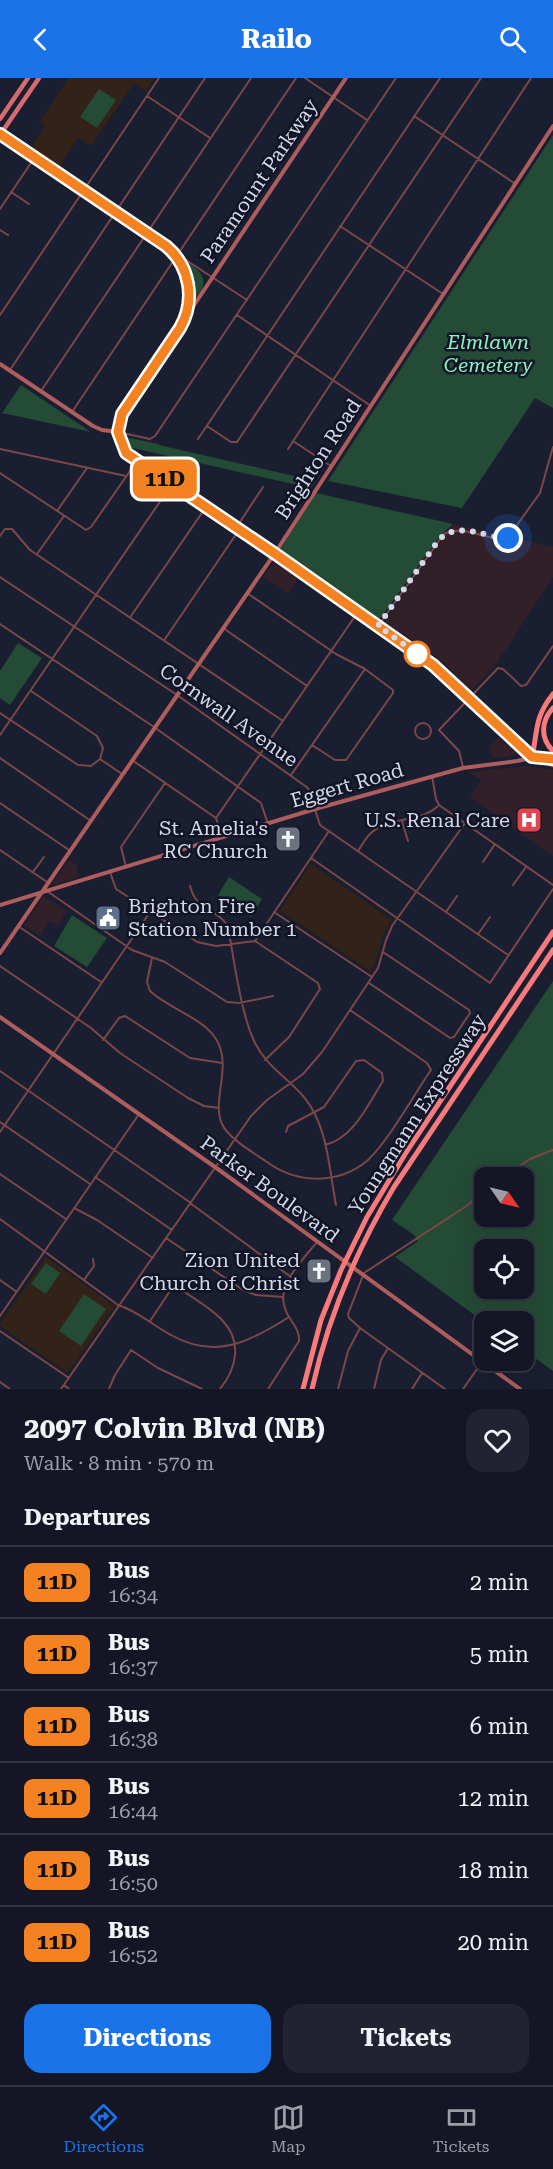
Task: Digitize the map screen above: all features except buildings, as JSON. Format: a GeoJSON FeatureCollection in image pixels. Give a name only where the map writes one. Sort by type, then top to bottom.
{"type":"FeatureCollection","features":[{"type":"Feature","properties":{"kind":"highway"},"geometry":{"type":"LineString","coordinates":[[532,757],[538,718],[553,694]]}},
{"type":"Feature","properties":{"kind":"highway"},"geometry":{"type":"LineString","coordinates":[[553,708],[546,717],[543,732],[546,742],[553,751]]}},
{"type":"Feature","properties":{"kind":"highway","name":"Youngmann Expressway"},"geometry":{"type":"LineString","coordinates":[[303,1389],[321,1320],[348,1255],[384,1186],[553,932]]}},
{"type":"Feature","properties":{"kind":"highway","name":"Youngmann Expressway"},"geometry":{"type":"LineString","coordinates":[[312,1389],[331,1323],[349,1276],[375,1220],[394,1187],[553,950]]}},
{"type":"Feature","properties":{"kind":"main road"},"geometry":{"type":"LineString","coordinates":[[0,119],[28,78]]}},
{"type":"Feature","properties":{"kind":"main road"},"geometry":{"type":"LineString","coordinates":[[0,135],[39,78]]}},
{"type":"Feature","properties":{"kind":"main road"},"geometry":{"type":"LineString","coordinates":[[532,757],[553,759]]}},
{"type":"Feature","properties":{"kind":"main road"},"geometry":{"type":"LineString","coordinates":[[532,757],[553,765]]}},
{"type":"Feature","properties":{"kind":"street"},"geometry":{"type":"LineString","coordinates":[[0,315],[159,78]]}},
{"type":"Feature","properties":{"kind":"street"},"geometry":{"type":"LineString","coordinates":[[9,370],[206,78]]}},
{"type":"Feature","properties":{"kind":"street"},"geometry":{"type":"LineString","coordinates":[[41,391],[251,78]]}},
{"type":"Feature","properties":{"kind":"street"},"geometry":{"type":"LineString","coordinates":[[72,412],[296,78]]}},
{"type":"Feature","properties":{"kind":"street"},"geometry":{"type":"LineString","coordinates":[[305,78],[368,120]]}},
{"type":"Feature","properties":{"kind":"street","name":"Paramount Parkway"},"geometry":{"type":"LineString","coordinates":[[118,432],[124,410],[346,78]]}},
{"type":"Feature","properties":{"kind":"street"},"geometry":{"type":"LineString","coordinates":[[0,364],[96,428],[154,438],[396,78]]}},
{"type":"Feature","properties":{"kind":"street"},"geometry":{"type":"LineString","coordinates":[[198,439],[440,78]]}},
{"type":"Feature","properties":{"kind":"street"},"geometry":{"type":"LineString","coordinates":[[207,426],[233,443],[238,440],[481,78]]}},
{"type":"Feature","properties":{"kind":"street"},"geometry":{"type":"LineString","coordinates":[[288,449],[531,78]]}},
{"type":"Feature","properties":{"kind":"street"},"geometry":{"type":"LineString","coordinates":[[147,96],[211,138]]}},
{"type":"Feature","properties":{"kind":"street"},"geometry":{"type":"LineString","coordinates":[[414,116],[516,184]]}},
{"type":"Feature","properties":{"kind":"street","name":"Brighton Road"},"geometry":{"type":"LineString","coordinates":[[0,953],[44,892],[70,850],[274,553],[553,126]]}},
{"type":"Feature","properties":{"kind":"street"},"geometry":{"type":"LineString","coordinates":[[0,135],[247,300]]}},
{"type":"Feature","properties":{"kind":"street"},"geometry":{"type":"LineString","coordinates":[[0,209],[35,157]]}},
{"type":"Feature","properties":{"kind":"street"},"geometry":{"type":"LineString","coordinates":[[11,192],[29,204]]}},
{"type":"Feature","properties":{"kind":"street"},"geometry":{"type":"LineString","coordinates":[[340,225],[443,294]]}},
{"type":"Feature","properties":{"kind":"street"},"geometry":{"type":"LineString","coordinates":[[0,230],[8,235]]}},
{"type":"Feature","properties":{"kind":"street"},"geometry":{"type":"LineString","coordinates":[[177,255],[189,286],[189,299],[183,322]]}},
{"type":"Feature","properties":{"kind":"street"},"geometry":{"type":"LineString","coordinates":[[189,299],[198,300]]}},
{"type":"Feature","properties":{"kind":"street"},"geometry":{"type":"LineString","coordinates":[[237,315],[371,406]]}},
{"type":"Feature","properties":{"kind":"street"},"geometry":{"type":"LineString","coordinates":[[118,432],[124,450],[137,461],[274,553],[438,669],[532,757]]}},
{"type":"Feature","properties":{"kind":"street"},"geometry":{"type":"LineString","coordinates":[[293,441],[331,466]]}},
{"type":"Feature","properties":{"kind":"street"},"geometry":{"type":"LineString","coordinates":[[378,626],[444,534],[460,530],[501,538],[509,536],[540,493],[553,447]]}},
{"type":"Feature","properties":{"kind":"street"},"geometry":{"type":"LineString","coordinates":[[0,449],[127,476]]}},
{"type":"Feature","properties":{"kind":"street"},"geometry":{"type":"LineString","coordinates":[[0,473],[84,529],[90,529],[137,461]]}},
{"type":"Feature","properties":{"kind":"street"},"geometry":{"type":"LineString","coordinates":[[57,511],[87,468]]}},
{"type":"Feature","properties":{"kind":"street"},"geometry":{"type":"LineString","coordinates":[[0,735],[172,484]]}},
{"type":"Feature","properties":{"kind":"street"},"geometry":{"type":"LineString","coordinates":[[164,639],[238,529],[263,487]]}},
{"type":"Feature","properties":{"kind":"street"},"geometry":{"type":"LineString","coordinates":[[131,617],[206,507]]}},
{"type":"Feature","properties":{"kind":"street"},"geometry":{"type":"LineString","coordinates":[[37,554],[64,516]]}},
{"type":"Feature","properties":{"kind":"street"},"geometry":{"type":"LineString","coordinates":[[0,536],[5,529],[10,528],[25,545],[37,554],[283,721]]}},
{"type":"Feature","properties":{"kind":"street","name":"Cornwall Avenue"},"geometry":{"type":"LineString","coordinates":[[0,577],[177,695],[308,788],[320,825],[508,955]]}},
{"type":"Feature","properties":{"kind":"street"},"geometry":{"type":"LineString","coordinates":[[247,593],[331,651],[365,669],[393,688],[393,693],[350,756],[343,761],[337,761],[312,745]]}},
{"type":"Feature","properties":{"kind":"street"},"geometry":{"type":"LineString","coordinates":[[216,818],[358,612]]}},
{"type":"Feature","properties":{"kind":"street"},"geometry":{"type":"LineString","coordinates":[[0,624],[154,727],[261,803],[268,824]]}},
{"type":"Feature","properties":{"kind":"street"},"geometry":{"type":"LineString","coordinates":[[223,628],[307,686]]}},
{"type":"Feature","properties":{"kind":"street"},"geometry":{"type":"LineString","coordinates":[[431,730],[439,730],[498,668],[520,685],[525,686],[553,646]]}},
{"type":"Feature","properties":{"kind":"street"},"geometry":{"type":"LineString","coordinates":[[291,776],[365,669]]}},
{"type":"Feature","properties":{"kind":"street"},"geometry":{"type":"LineString","coordinates":[[0,713],[78,765],[88,767],[100,759],[103,748],[97,736],[30,691]]}},
{"type":"Feature","properties":{"kind":"street"},"geometry":{"type":"LineString","coordinates":[[423,722],[431,730],[427,737],[422,739],[417,736],[415,730],[417,725],[423,722]]}},
{"type":"Feature","properties":{"kind":"street"},"geometry":{"type":"LineString","coordinates":[[439,730],[459,751],[463,768]]}},
{"type":"Feature","properties":{"kind":"street","name":"Eggert Road"},"geometry":{"type":"LineString","coordinates":[[0,905],[315,809],[432,776],[463,768],[532,757]]}},
{"type":"Feature","properties":{"kind":"street"},"geometry":{"type":"LineString","coordinates":[[0,758],[91,820]]}},
{"type":"Feature","properties":{"kind":"street"},"geometry":{"type":"LineString","coordinates":[[100,759],[122,774]]}},
{"type":"Feature","properties":{"kind":"street"},"geometry":{"type":"LineString","coordinates":[[132,760],[216,818],[222,837]]}},
{"type":"Feature","properties":{"kind":"street"},"geometry":{"type":"LineString","coordinates":[[310,858],[489,983],[553,887],[439,806],[432,776]]}},
{"type":"Feature","properties":{"kind":"street"},"geometry":{"type":"LineString","coordinates":[[126,867],[121,847],[165,783]]}},
{"type":"Feature","properties":{"kind":"street"},"geometry":{"type":"LineString","coordinates":[[0,802],[70,850]]}},
{"type":"Feature","properties":{"kind":"street"},"geometry":{"type":"LineString","coordinates":[[358,851],[374,831],[427,814],[439,806]]}},
{"type":"Feature","properties":{"kind":"street"},"geometry":{"type":"LineString","coordinates":[[402,821],[408,842]]}},
{"type":"Feature","properties":{"kind":"street"},"geometry":{"type":"LineString","coordinates":[[61,1389],[215,1167],[261,1105],[291,1084],[316,1060],[372,978],[380,962],[388,933],[465,823]]}},
{"type":"Feature","properties":{"kind":"street"},"geometry":{"type":"LineString","coordinates":[[255,941],[329,831]]}},
{"type":"Feature","properties":{"kind":"street"},"geometry":{"type":"LineString","coordinates":[[483,862],[495,844]]}},
{"type":"Feature","properties":{"kind":"street"},"geometry":{"type":"LineString","coordinates":[[0,850],[48,883]]}},
{"type":"Feature","properties":{"kind":"street"},"geometry":{"type":"LineString","coordinates":[[33,873],[44,857]]}},
{"type":"Feature","properties":{"kind":"street"},"geometry":{"type":"LineString","coordinates":[[513,885],[526,867]]}},
{"type":"Feature","properties":{"kind":"street"},"geometry":{"type":"LineString","coordinates":[[110,872],[116,889],[197,942],[211,945],[255,941],[318,983],[320,989],[289,1037],[266,1060]]}},
{"type":"Feature","properties":{"kind":"street"},"geometry":{"type":"LineString","coordinates":[[190,886],[197,902],[227,924],[253,1040],[266,1060],[302,1094],[315,1113],[325,1144],[336,1205]]}},
{"type":"Feature","properties":{"kind":"street"},"geometry":{"type":"LineString","coordinates":[[44,892],[127,946],[165,962],[223,1000],[231,1003],[273,996]]}},
{"type":"Feature","properties":{"kind":"street"},"geometry":{"type":"LineString","coordinates":[[446,912],[457,896]]}},
{"type":"Feature","properties":{"kind":"street"},"geometry":{"type":"LineString","coordinates":[[0,1132],[150,912]]}},
{"type":"Feature","properties":{"kind":"street"},"geometry":{"type":"LineString","coordinates":[[274,912],[372,978]]}},
{"type":"Feature","properties":{"kind":"street"},"geometry":{"type":"LineString","coordinates":[[478,934],[490,917]]}},
{"type":"Feature","properties":{"kind":"street"},"geometry":{"type":"LineString","coordinates":[[18,926],[102,982]]}},
{"type":"Feature","properties":{"kind":"street"},"geometry":{"type":"LineString","coordinates":[[369,983],[450,1038],[454,1037],[470,1013],[470,1010],[383,952]]}},
{"type":"Feature","properties":{"kind":"street"},"geometry":{"type":"LineString","coordinates":[[152,957],[147,982],[150,991],[211,1033],[219,1045],[223,1063],[219,1108],[222,1124],[235,1139],[274,1167],[285,1173],[307,1179],[331,1178],[351,1171],[374,1153],[431,1070],[427,1063],[350,1010]]}},
{"type":"Feature","properties":{"kind":"street"},"geometry":{"type":"LineString","coordinates":[[0,966],[192,1101],[204,1106],[219,1108]]}},
{"type":"Feature","properties":{"kind":"street"},"geometry":{"type":"LineString","coordinates":[[103,1040],[119,1018],[125,1016],[190,1058],[223,1063]]}},
{"type":"Feature","properties":{"kind":"street","name":"Parker Boulevard"},"geometry":{"type":"LineString","coordinates":[[0,1017],[215,1167],[474,1356]]}},
{"type":"Feature","properties":{"kind":"street"},"geometry":{"type":"LineString","coordinates":[[286,1132],[288,1126],[315,1113],[327,1104],[358,1060],[364,1060],[384,1075],[383,1080],[351,1129],[339,1140],[325,1144]]}},
{"type":"Feature","properties":{"kind":"street"},"geometry":{"type":"LineString","coordinates":[[0,1071],[191,1203],[291,1277]]}},
{"type":"Feature","properties":{"kind":"street"},"geometry":{"type":"LineString","coordinates":[[0,1316],[139,1114]]}},
{"type":"Feature","properties":{"kind":"street"},"geometry":{"type":"LineString","coordinates":[[0,1122],[90,1184]]}},
{"type":"Feature","properties":{"kind":"street"},"geometry":{"type":"LineString","coordinates":[[518,1167],[530,1159],[553,1150]]}},
{"type":"Feature","properties":{"kind":"street"},"geometry":{"type":"LineString","coordinates":[[0,1174],[66,1220]]}},
{"type":"Feature","properties":{"kind":"street"},"geometry":{"type":"LineString","coordinates":[[95,1178],[172,1230]]}},
{"type":"Feature","properties":{"kind":"street"},"geometry":{"type":"LineString","coordinates":[[445,1389],[360,1328],[349,1318],[348,1314],[364,1273],[474,1199]]}},
{"type":"Feature","properties":{"kind":"street"},"geometry":{"type":"LineString","coordinates":[[74,1208],[97,1220],[153,1258]]}},
{"type":"Feature","properties":{"kind":"street"},"geometry":{"type":"LineString","coordinates":[[0,1219],[119,1306],[135,1312],[170,1335],[189,1343],[213,1347],[236,1345],[257,1337],[289,1317]]}},
{"type":"Feature","properties":{"kind":"street"},"geometry":{"type":"LineString","coordinates":[[166,1238],[243,1290],[256,1295],[283,1297]]}},
{"type":"Feature","properties":{"kind":"street"},"geometry":{"type":"LineString","coordinates":[[268,1389],[298,1343],[299,1333],[283,1305],[285,1286],[317,1242]]}},
{"type":"Feature","properties":{"kind":"street"},"geometry":{"type":"LineString","coordinates":[[84,1280],[94,1266],[93,1259]]}},
{"type":"Feature","properties":{"kind":"street"},"geometry":{"type":"LineString","coordinates":[[0,1280],[17,1292]]}},
{"type":"Feature","properties":{"kind":"street"},"geometry":{"type":"LineString","coordinates":[[150,1321],[174,1285],[226,1322],[232,1331],[236,1345],[233,1367],[220,1389]]}},
{"type":"Feature","properties":{"kind":"street"},"geometry":{"type":"LineString","coordinates":[[338,1389],[348,1351],[360,1328]]}},
{"type":"Feature","properties":{"kind":"street"},"geometry":{"type":"LineString","coordinates":[[0,1331],[69,1378]]}},
{"type":"Feature","properties":{"kind":"street"},"geometry":{"type":"LineString","coordinates":[[374,1389],[381,1360],[388,1348]]}},
{"type":"Feature","properties":{"kind":"street"},"geometry":{"type":"LineString","coordinates":[[109,1389],[131,1350],[158,1368],[202,1389]]}},
{"type":"Feature","properties":{"kind":"street"},"geometry":{"type":"LineString","coordinates":[[463,1389],[476,1371]]}},
{"type":"Feature","properties":{"kind":"street","name":"Parker Boulevard"},"geometry":{"type":"LineString","coordinates":[[495,1371],[520,1389]]}},
{"type":"Feature","properties":{"kind":"street"},"geometry":{"type":"LineString","coordinates":[[412,1389],[422,1373]]}},
{"type":"Feature","properties":{"kind":"street"},"geometry":{"type":"LineString","coordinates":[[0,1382],[10,1389]]}},
{"type":"Feature","properties":{"kind":"street"},"geometry":{"type":"LineString","coordinates":[[64,1385],[69,1389]]}},
{"type":"Feature","properties":{"kind":"shaded area"},"geometry":{"type":"Polygon","coordinates":[[[69,78],[155,78],[146,91],[134,83],[91,146],[78,138],[59,167],[31,148],[45,126],[39,122],[69,78]]]}},
{"type":"Feature","properties":{"kind":"shaded area"},"geometry":{"type":"Polygon","coordinates":[[[453,524],[553,547],[553,577],[497,663],[471,691],[443,662],[385,622],[453,524]]]}},
{"type":"Feature","properties":{"kind":"shaded area"},"geometry":{"type":"Polygon","coordinates":[[[274,562],[298,578],[288,594],[263,577],[274,562]]]}},
{"type":"Feature","properties":{"kind":"shaded area"},"geometry":{"type":"Polygon","coordinates":[[[499,737],[517,755],[492,758],[490,746],[499,737]]]}},
{"type":"Feature","properties":{"kind":"shaded area"},"geometry":{"type":"Polygon","coordinates":[[[525,766],[553,770],[553,856],[470,797],[481,780],[469,772],[525,766]]]}},
{"type":"Feature","properties":{"kind":"shaded area"},"geometry":{"type":"Polygon","coordinates":[[[69,860],[78,866],[76,867],[79,877],[51,885],[69,860]]]}},
{"type":"Feature","properties":{"kind":"shaded area"},"geometry":{"type":"Polygon","coordinates":[[[311,864],[392,920],[383,937],[371,972],[280,911],[311,864]]]}},
{"type":"Feature","properties":{"kind":"shaded area"},"geometry":{"type":"Polygon","coordinates":[[[44,896],[67,911],[57,926],[50,921],[40,936],[24,925],[44,896]]]}},
{"type":"Feature","properties":{"kind":"shaded area"},"geometry":{"type":"Polygon","coordinates":[[[46,1257],[115,1306],[68,1373],[0,1326],[46,1257]]]}},
{"type":"Feature","properties":{"kind":"green space"},"geometry":{"type":"Polygon","coordinates":[[[99,89],[116,100],[97,128],[80,117],[99,89]]]}},
{"type":"Feature","properties":{"kind":"green space","name":"Elmlawn Cemetery"},"geometry":{"type":"Polygon","coordinates":[[[553,135],[553,408],[535,398],[462,508],[328,481],[553,135]]]}},
{"type":"Feature","properties":{"kind":"green space"},"geometry":{"type":"Polygon","coordinates":[[[181,258],[202,276],[203,286],[194,299],[189,274],[181,258]]]}},
{"type":"Feature","properties":{"kind":"green space"},"geometry":{"type":"Polygon","coordinates":[[[21,385],[91,432],[2,413],[21,385]]]}},
{"type":"Feature","properties":{"kind":"green space"},"geometry":{"type":"Polygon","coordinates":[[[125,437],[316,481],[311,488],[128,447],[125,437]]]}},
{"type":"Feature","properties":{"kind":"green space"},"geometry":{"type":"Polygon","coordinates":[[[316,493],[453,524],[441,535],[379,620],[375,620],[282,555],[281,548],[316,493]]]}},
{"type":"Feature","properties":{"kind":"green space"},"geometry":{"type":"Polygon","coordinates":[[[18,643],[42,658],[10,705],[0,698],[0,671],[18,643]]]}},
{"type":"Feature","properties":{"kind":"green space"},"geometry":{"type":"Polygon","coordinates":[[[229,877],[262,899],[251,917],[218,895],[229,877]]]}},
{"type":"Feature","properties":{"kind":"green space"},"geometry":{"type":"Polygon","coordinates":[[[72,915],[107,938],[87,967],[54,946],[72,915]]]}},
{"type":"Feature","properties":{"kind":"green space"},"geometry":{"type":"Polygon","coordinates":[[[553,981],[553,1371],[534,1357],[534,1311],[474,1311],[474,1315],[395,1257],[418,1241],[414,1235],[392,1220],[553,981]]]}},
{"type":"Feature","properties":{"kind":"green space"},"geometry":{"type":"Polygon","coordinates":[[[46,1263],[60,1273],[46,1294],[31,1284],[46,1263]]]}},
{"type":"Feature","properties":{"kind":"green space"},"geometry":{"type":"Polygon","coordinates":[[[84,1294],[106,1309],[81,1346],[59,1331],[84,1294]]]}},
{"type":"Feature","properties":{"kind":"bus line","name":"11D"},"geometry":{"type":"LineString","coordinates":[[0,134],[166,246],[182,266],[189,286],[186,315],[180,328],[122,414],[118,432],[126,453],[274,553],[433,665],[532,757],[553,759]]}},
{"type":"Feature","properties":{"kind":"place","name":"U.S. Renal Care"},"geometry":{"type":"Point","coordinates":[529,820]}},
{"type":"Feature","properties":{"kind":"place","name":"St. Amelia's RC Church"},"geometry":{"type":"Point","coordinates":[288,839]}},
{"type":"Feature","properties":{"kind":"place","name":"Brighton Fire Station Number 1"},"geometry":{"type":"Point","coordinates":[108,918]}},
{"type":"Feature","properties":{"kind":"place","name":"Zion United Church of Christ"},"geometry":{"type":"Point","coordinates":[319,1271]}},
{"type":"Feature","properties":{"kind":"route"},"geometry":{"type":"LineString","coordinates":[[417,654],[419,655],[378,626],[438,541],[444,534],[460,530],[508,538]]}}]}
